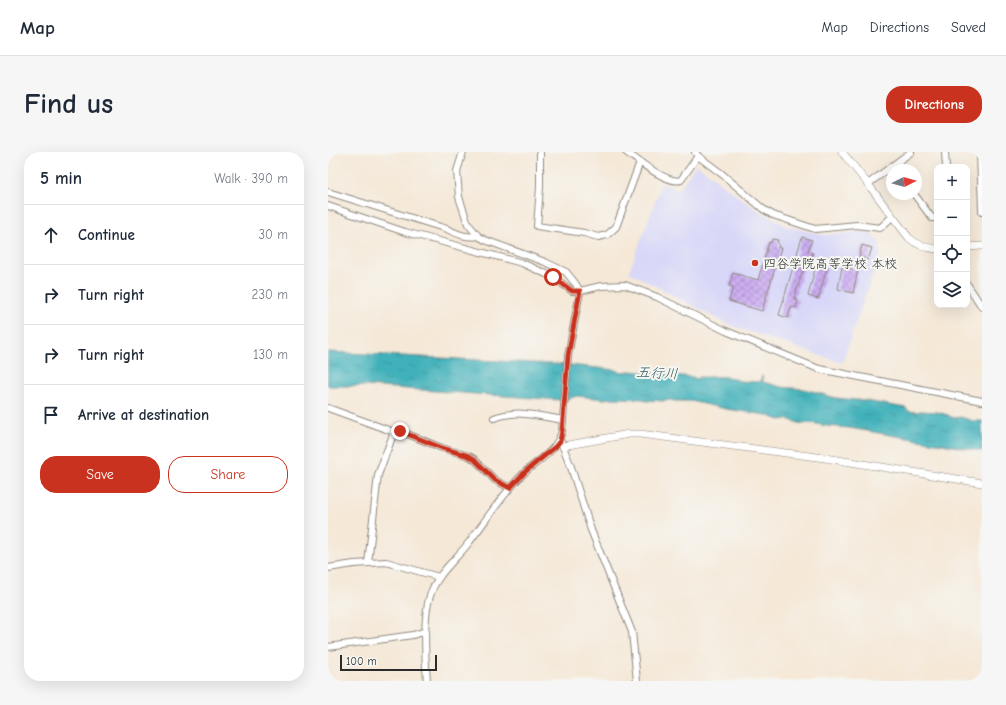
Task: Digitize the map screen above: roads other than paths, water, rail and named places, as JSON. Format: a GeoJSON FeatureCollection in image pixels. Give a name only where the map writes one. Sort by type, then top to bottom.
{"type":"FeatureCollection","features":[{"type":"Feature","properties":{"kind":"street"},"geometry":{"type":"LineString","coordinates":[[463,152],[457,171],[460,197],[468,224],[478,236],[545,262],[566,272],[580,291],[568,356],[561,443],[591,530],[632,632],[637,681]]}},
{"type":"Feature","properties":{"kind":"street"},"geometry":{"type":"LineString","coordinates":[[540,152],[540,187],[537,226],[584,233],[598,237],[607,235],[616,227],[640,162]]}},
{"type":"Feature","properties":{"kind":"street"},"geometry":{"type":"LineString","coordinates":[[626,152],[664,176],[680,181],[697,154],[773,215],[815,229],[857,225],[880,228],[892,217]]}},
{"type":"Feature","properties":{"kind":"street"},"geometry":{"type":"LineString","coordinates":[[842,152],[868,184],[902,231],[915,243],[934,248]]}},
{"type":"Feature","properties":{"kind":"street"},"geometry":{"type":"LineString","coordinates":[[898,164],[911,152]]}},
{"type":"Feature","properties":{"kind":"street"},"geometry":{"type":"LineString","coordinates":[[945,152],[946,164]]}},
{"type":"Feature","properties":{"kind":"street"},"geometry":{"type":"LineString","coordinates":[[980,152],[982,212]]}},
{"type":"Feature","properties":{"kind":"street"},"geometry":{"type":"LineString","coordinates":[[868,184],[886,173]]}},
{"type":"Feature","properties":{"kind":"street"},"geometry":{"type":"LineString","coordinates":[[328,192],[447,229],[462,236],[470,238],[478,236]]}},
{"type":"Feature","properties":{"kind":"street"},"geometry":{"type":"LineString","coordinates":[[918,200],[932,218],[934,218]]}},
{"type":"Feature","properties":{"kind":"street"},"geometry":{"type":"LineString","coordinates":[[328,206],[405,232],[522,263],[553,277],[572,291],[580,291],[601,286],[624,285],[657,297],[726,331],[819,368],[982,400]]}},
{"type":"Feature","properties":{"kind":"street"},"geometry":{"type":"LineString","coordinates":[[970,247],[982,246]]}},
{"type":"Feature","properties":{"kind":"street"},"geometry":{"type":"LineString","coordinates":[[970,289],[982,307]]}},
{"type":"Feature","properties":{"kind":"street"},"geometry":{"type":"LineString","coordinates":[[328,408],[394,432],[400,431],[442,448],[469,456],[495,480],[510,488]]}},
{"type":"Feature","properties":{"kind":"street"},"geometry":{"type":"LineString","coordinates":[[494,418],[504,414],[523,413],[563,420]]}},
{"type":"Feature","properties":{"kind":"street"},"geometry":{"type":"LineString","coordinates":[[368,563],[378,476],[394,432]]}},
{"type":"Feature","properties":{"kind":"street"},"geometry":{"type":"LineString","coordinates":[[427,681],[426,631],[430,596],[439,577],[466,546],[510,488],[526,471],[561,443],[629,434],[640,434],[825,458],[982,482]]}},
{"type":"Feature","properties":{"kind":"street"},"geometry":{"type":"LineString","coordinates":[[328,568],[386,562],[439,577]]}},
{"type":"Feature","properties":{"kind":"street"},"geometry":{"type":"LineString","coordinates":[[328,647],[413,635],[426,631]]}},
{"type":"Feature","properties":{"kind":"water"},"geometry":{"type":"Polygon","coordinates":[[[328,352],[570,365],[616,370],[621,372],[630,371],[693,377],[696,379],[699,377],[725,377],[739,381],[758,382],[761,380],[762,376],[763,382],[781,387],[804,389],[836,398],[866,401],[906,408],[908,411],[937,412],[955,418],[961,417],[973,421],[982,421],[982,451],[850,428],[812,423],[802,424],[787,419],[779,420],[767,415],[726,409],[691,401],[646,401],[644,399],[604,399],[577,396],[560,400],[366,386],[330,386],[328,385],[328,352]]]}},
{"type":"Feature","properties":{"kind":"place","name":"四谷学院高等学校 本校"},"geometry":{"type":"Point","coordinates":[755,263]}},
{"type":"Feature","properties":{"kind":"water label","name":"五行川"},"geometry":{"type":"Point","coordinates":[657,373]}}]}
